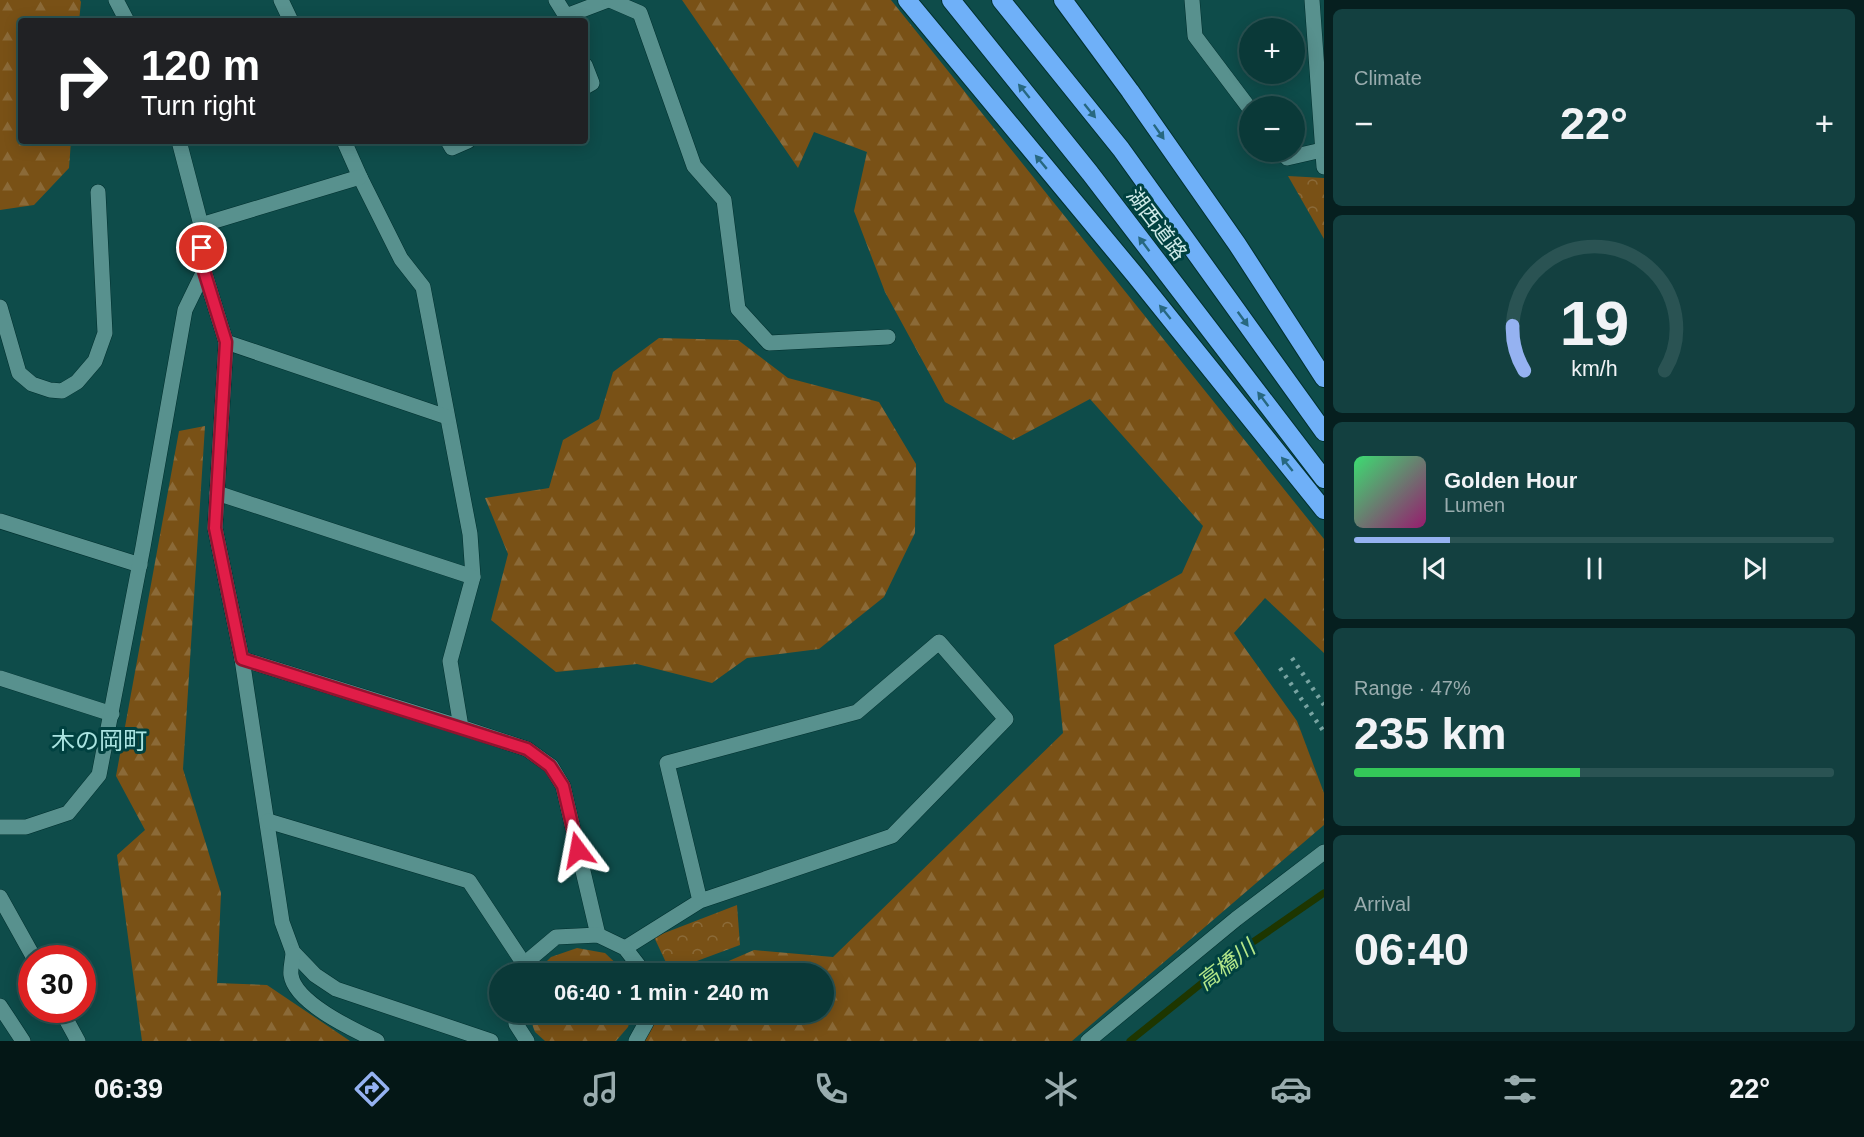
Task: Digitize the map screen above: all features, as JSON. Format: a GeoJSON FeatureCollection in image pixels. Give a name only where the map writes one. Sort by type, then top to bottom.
{"type":"FeatureCollection","features":[{"type":"Feature","properties":{"kind":"highway"},"geometry":{"type":"LineString","coordinates":[[907,0],[1135,275],[1324,510]]}},
{"type":"Feature","properties":{"kind":"highway","name":"湖西道路"},"geometry":{"type":"LineString","coordinates":[[951,0],[1090,173],[1324,479]]}},
{"type":"Feature","properties":{"kind":"highway","name":"湖西道路"},"geometry":{"type":"LineString","coordinates":[[1001,0],[1121,149],[1324,432]]}},
{"type":"Feature","properties":{"kind":"highway"},"geometry":{"type":"LineString","coordinates":[[1063,0],[1237,244],[1324,378]]}},
{"type":"Feature","properties":{"kind":"street"},"geometry":{"type":"LineString","coordinates":[[116,0],[125,18]]}},
{"type":"Feature","properties":{"kind":"street"},"geometry":{"type":"LineString","coordinates":[[281,0],[290,18]]}},
{"type":"Feature","properties":{"kind":"street"},"geometry":{"type":"LineString","coordinates":[[556,0],[567,18],[609,0],[640,13],[694,165],[724,200],[738,309],[769,343],[888,337]]}},
{"type":"Feature","properties":{"kind":"street"},"geometry":{"type":"LineString","coordinates":[[1192,0],[1195,36],[1240,96]]}},
{"type":"Feature","properties":{"kind":"street"},"geometry":{"type":"LineString","coordinates":[[1312,0],[1324,167]]}},
{"type":"Feature","properties":{"kind":"street"},"geometry":{"type":"LineString","coordinates":[[588,73],[592,83],[588,85]]}},
{"type":"Feature","properties":{"kind":"street"},"geometry":{"type":"LineString","coordinates":[[180,144],[201,225],[204,271],[226,342],[215,528],[242,659],[282,922],[293,952],[315,975],[336,989],[491,1041]]}},
{"type":"Feature","properties":{"kind":"street"},"geometry":{"type":"LineString","coordinates":[[345,144],[401,259],[423,287],[470,534],[474,577],[450,661],[461,727]]}},
{"type":"Feature","properties":{"kind":"street"},"geometry":{"type":"LineString","coordinates":[[1305,154],[1323,150]]}},
{"type":"Feature","properties":{"kind":"street"},"geometry":{"type":"LineString","coordinates":[[201,225],[360,177]]}},
{"type":"Feature","properties":{"kind":"street"},"geometry":{"type":"LineString","coordinates":[[0,307],[19,373],[32,384],[50,390],[62,391],[77,382],[95,361],[105,333],[98,192]]}},
{"type":"Feature","properties":{"kind":"street"},"geometry":{"type":"LineString","coordinates":[[0,827],[27,827],[68,813],[99,775],[140,565],[185,310],[204,271]]}},
{"type":"Feature","properties":{"kind":"street"},"geometry":{"type":"LineString","coordinates":[[226,342],[447,417]]}},
{"type":"Feature","properties":{"kind":"street"},"geometry":{"type":"LineString","coordinates":[[217,493],[474,577]]}},
{"type":"Feature","properties":{"kind":"street"},"geometry":{"type":"LineString","coordinates":[[0,521],[140,565]]}},
{"type":"Feature","properties":{"kind":"street"},"geometry":{"type":"LineString","coordinates":[[625,948],[700,901],[892,837],[1006,718],[939,642],[857,712],[667,763],[700,901]]}},
{"type":"Feature","properties":{"kind":"street"},"geometry":{"type":"LineString","coordinates":[[242,659],[527,749],[550,766],[563,786],[598,934]]}},
{"type":"Feature","properties":{"kind":"street"},"geometry":{"type":"LineString","coordinates":[[0,678],[111,714]]}},
{"type":"Feature","properties":{"kind":"street"},"geometry":{"type":"LineString","coordinates":[[267,821],[469,881],[518,963]]}},
{"type":"Feature","properties":{"kind":"street"},"geometry":{"type":"LineString","coordinates":[[1088,1041],[1236,919],[1324,852]]}},
{"type":"Feature","properties":{"kind":"street"},"geometry":{"type":"LineString","coordinates":[[0,897],[27,945]]}},
{"type":"Feature","properties":{"kind":"street"},"geometry":{"type":"LineString","coordinates":[[529,963],[556,938],[598,934],[625,948],[637,963]]}},
{"type":"Feature","properties":{"kind":"street"},"geometry":{"type":"LineString","coordinates":[[293,952],[291,975],[300,994],[340,1023],[377,1041]]}},
{"type":"Feature","properties":{"kind":"street"},"geometry":{"type":"LineString","coordinates":[[0,1006],[23,1041]]}},
{"type":"Feature","properties":{"kind":"street"},"geometry":{"type":"LineString","coordinates":[[68,1023],[78,1041]]}},
{"type":"Feature","properties":{"kind":"street"},"geometry":{"type":"LineString","coordinates":[[516,1023],[527,1041]]}},
{"type":"Feature","properties":{"kind":"street"},"geometry":{"type":"LineString","coordinates":[[636,1041],[646,1023]]}},
{"type":"Feature","properties":{"kind":"green space"},"geometry":{"type":"Polygon","coordinates":[[[0,0],[80,0],[79,18],[18,18],[18,144],[71,144],[69,168],[34,205],[0,210],[0,0]]]}},
{"type":"Feature","properties":{"kind":"green space"},"geometry":{"type":"Polygon","coordinates":[[[682,0],[891,0],[1324,539],[1324,653],[1265,598],[1234,633],[1297,721],[1324,793],[1324,825],[1072,1041],[631,1041],[644,1023],[834,1023],[834,963],[724,963],[754,950],[833,957],[1063,733],[1054,645],[1182,573],[1203,526],[1090,399],[1013,440],[945,402],[885,292],[854,211],[867,152],[814,132],[798,168],[682,0]]]}},
{"type":"Feature","properties":{"kind":"green space"},"geometry":{"type":"Polygon","coordinates":[[[1288,176],[1324,178],[1324,239],[1288,176]]]}},
{"type":"Feature","properties":{"kind":"green space"},"geometry":{"type":"Polygon","coordinates":[[[659,338],[738,340],[788,378],[879,402],[916,464],[915,533],[884,597],[819,649],[747,658],[712,683],[637,664],[556,672],[491,620],[508,554],[485,498],[549,488],[563,440],[599,419],[613,372],[659,338]]]}},
{"type":"Feature","properties":{"kind":"green space"},"geometry":{"type":"Polygon","coordinates":[[[205,426],[183,769],[221,893],[217,983],[267,985],[350,1041],[142,1041],[117,855],[145,830],[116,776],[179,431],[205,426]]]}},
{"type":"Feature","properties":{"kind":"green space"},"geometry":{"type":"Polygon","coordinates":[[[737,905],[740,945],[692,963],[666,963],[654,937],[737,905]]]}},
{"type":"Feature","properties":{"kind":"green space"},"geometry":{"type":"Polygon","coordinates":[[[577,948],[605,953],[616,963],[545,963],[551,957],[577,948]]]}},
{"type":"Feature","properties":{"kind":"green space"},"geometry":{"type":"Polygon","coordinates":[[[532,1023],[629,1023],[616,1041],[545,1041],[535,1032],[532,1023]]]}},
{"type":"Feature","properties":{"kind":"waterway","name":"高橋川"},"geometry":{"type":"LineString","coordinates":[[1130,1041],[1253,942],[1324,893]]}},
{"type":"Feature","properties":{"kind":"railway"},"geometry":{"type":"LineString","coordinates":[[1292,658],[1324,705]]}},
{"type":"Feature","properties":{"kind":"railway"},"geometry":{"type":"LineString","coordinates":[[1280,668],[1324,732]]}},
{"type":"Feature","properties":{"kind":"district","name":"木の岡町"},"geometry":{"type":"Point","coordinates":[99,740]}},
{"type":"Feature","properties":{"kind":"route"},"geometry":{"type":"LineString","coordinates":[[202,248],[204,271],[226,342],[215,528],[242,659],[527,749],[550,766],[563,786],[578,850]]}}]}
